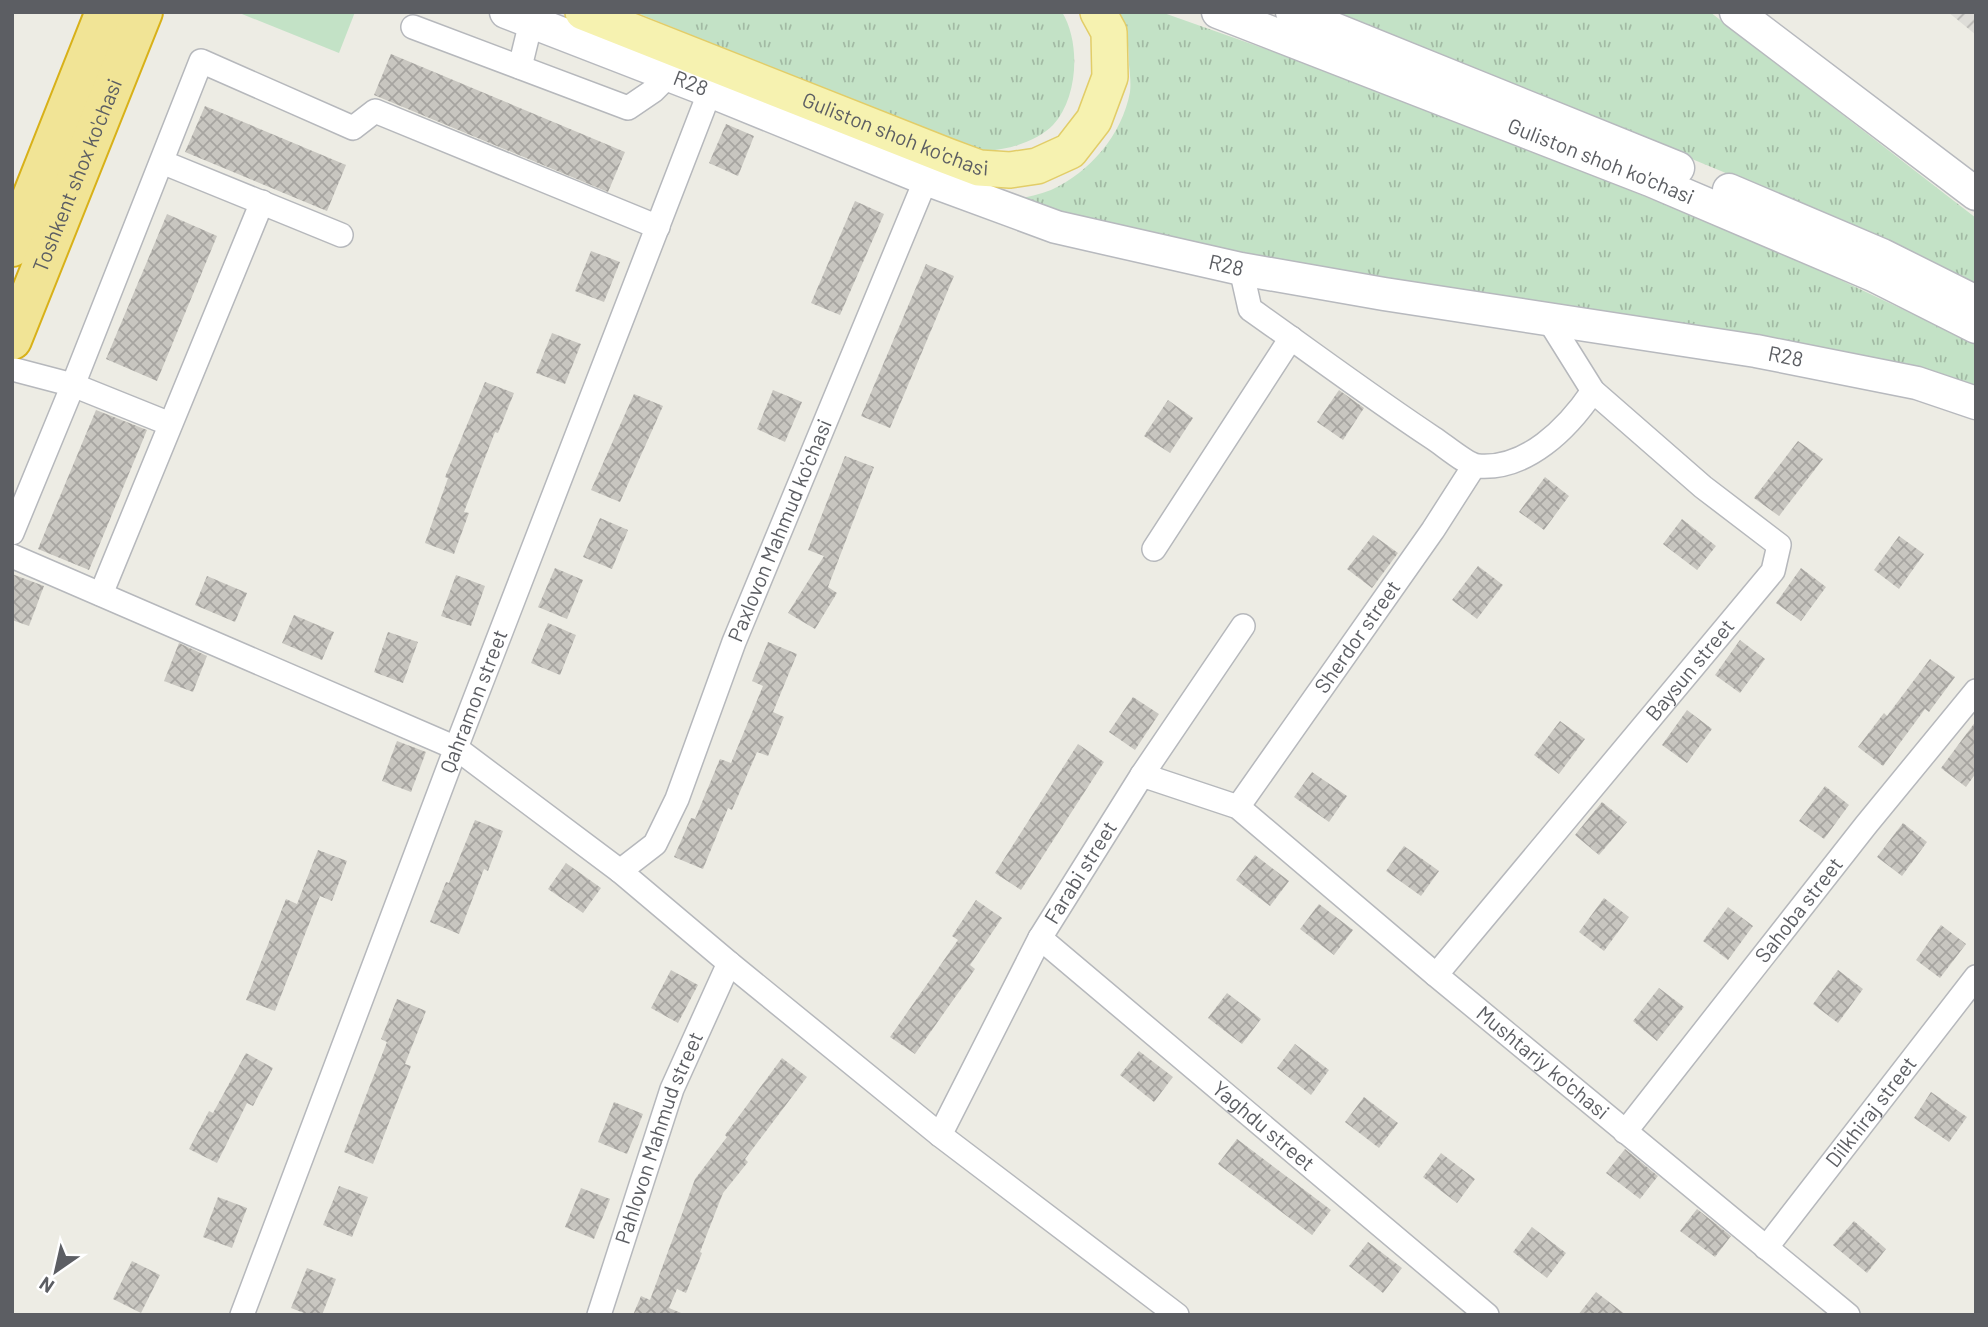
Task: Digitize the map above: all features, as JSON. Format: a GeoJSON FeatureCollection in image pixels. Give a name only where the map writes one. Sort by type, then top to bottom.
{"type":"FeatureCollection","features":[{"type":"Feature","properties":{"kind":"highway","name":"Toshkent shox ko'chasi"},"geometry":{"type":"LineString","coordinates":[[12,247],[105,12]]}},
{"type":"Feature","properties":{"kind":"highway","name":"Toshkent shox ko'chasi"},"geometry":{"type":"LineString","coordinates":[[12,340],[143,12]]}},
{"type":"Feature","properties":{"kind":"main road","name":"Guliston shoh ko'chasi"},"geometry":{"type":"LineString","coordinates":[[583,12],[957,160],[979,168],[1010,170],[1037,166],[1070,151],[1094,120],[1110,76],[1109,32],[1098,12]]}},
{"type":"Feature","properties":{"kind":"main road","name":"Guliston shoh ko'chasi"},"geometry":{"type":"LineString","coordinates":[[1218,12],[1650,180],[1873,275],[1976,327]]}},
{"type":"Feature","properties":{"kind":"main road","name":"Guliston shoh ko'chasi"},"geometry":{"type":"LineString","coordinates":[[1292,12],[1708,181],[1882,255],[1976,302]]}},
{"type":"Feature","properties":{"kind":"main road"},"geometry":{"type":"LineString","coordinates":[[1736,12],[1974,188]]}},
{"type":"Feature","properties":{"kind":"main road","name":"R28"},"geometry":{"type":"LineString","coordinates":[[519,17],[926,179],[1056,227],[1241,269],[1384,294],[1756,351],[1917,383],[1976,403]]}},
{"type":"Feature","properties":{"kind":"street"},"geometry":{"type":"LineString","coordinates":[[519,17],[520,67]]}},
{"type":"Feature","properties":{"kind":"street"},"geometry":{"type":"LineString","coordinates":[[413,27],[628,108],[653,91],[669,75]]}},
{"type":"Feature","properties":{"kind":"street"},"geometry":{"type":"LineString","coordinates":[[12,533],[74,385],[201,61],[353,128],[375,111],[658,227]]}},
{"type":"Feature","properties":{"kind":"street","name":"Qahramon street"},"geometry":{"type":"LineString","coordinates":[[242,1315],[456,748],[710,91]]}},
{"type":"Feature","properties":{"kind":"street"},"geometry":{"type":"LineString","coordinates":[[162,162],[341,235]]}},
{"type":"Feature","properties":{"kind":"street","name":"Paxlovon Mahmud ko'chasi"},"geometry":{"type":"LineString","coordinates":[[620,871],[655,844],[677,799],[734,642],[926,179]]}},
{"type":"Feature","properties":{"kind":"street"},"geometry":{"type":"LineString","coordinates":[[101,594],[262,202]]}},
{"type":"Feature","properties":{"kind":"street"},"geometry":{"type":"LineString","coordinates":[[1241,269],[1250,309],[1474,466],[1497,466],[1539,449],[1576,417],[1593,391],[1548,319]]}},
{"type":"Feature","properties":{"kind":"street"},"geometry":{"type":"LineString","coordinates":[[1154,549],[1291,338]]}},
{"type":"Feature","properties":{"kind":"street"},"geometry":{"type":"LineString","coordinates":[[12,369],[74,385],[170,424]]}},
{"type":"Feature","properties":{"kind":"street","name":"Baysun street"},"geometry":{"type":"LineString","coordinates":[[1436,975],[1773,571],[1779,545],[1703,487],[1593,391]]}},
{"type":"Feature","properties":{"kind":"street","name":"Sherdor street"},"geometry":{"type":"LineString","coordinates":[[1238,807],[1425,542],[1474,466]]}},
{"type":"Feature","properties":{"kind":"street"},"geometry":{"type":"LineString","coordinates":[[12,556],[456,748],[620,871],[940,1135],[1177,1315]]}},
{"type":"Feature","properties":{"kind":"street","name":"Farabi street"},"geometry":{"type":"LineString","coordinates":[[940,1135],[1041,938],[1142,775],[1243,626]]}},
{"type":"Feature","properties":{"kind":"street","name":"Sahoba street"},"geometry":{"type":"LineString","coordinates":[[1625,1132],[1866,825],[1976,691]]}},
{"type":"Feature","properties":{"kind":"street"},"geometry":{"type":"LineString","coordinates":[[1142,775],[1238,807]]}},
{"type":"Feature","properties":{"kind":"street","name":"Mushtariy ko'chasi"},"geometry":{"type":"LineString","coordinates":[[1238,807],[1436,975],[1848,1315]]}},
{"type":"Feature","properties":{"kind":"street","name":"Yaghdu street"},"geometry":{"type":"LineString","coordinates":[[1041,938],[1487,1315]]}},
{"type":"Feature","properties":{"kind":"street","name":"Pahlovon Mahmud street"},"geometry":{"type":"LineString","coordinates":[[599,1315],[671,1089],[729,963]]}},
{"type":"Feature","properties":{"kind":"street","name":"Dilkhiraj street"},"geometry":{"type":"LineString","coordinates":[[1766,1248],[1976,977]]}},
{"type":"Feature","properties":{"kind":"shaded area"},"geometry":{"type":"Polygon","coordinates":[[[1948,12],[1976,12],[1976,35],[1948,12]]]}},
{"type":"Feature","properties":{"kind":"green space"},"geometry":{"type":"Polygon","coordinates":[[[237,12],[355,12],[339,53],[237,12]]]}},
{"type":"Feature","properties":{"kind":"green space"},"geometry":{"type":"Polygon","coordinates":[[[635,12],[1062,12],[1072,39],[1072,86],[1061,114],[1047,131],[1010,147],[979,150],[635,12]]]}},
{"type":"Feature","properties":{"kind":"green space"},"geometry":{"type":"Polygon","coordinates":[[[1119,12],[1161,12],[1415,102],[1792,257],[1976,344],[1976,389],[1057,219],[1014,200],[1051,190],[1079,173],[1102,150],[1120,123],[1130,92],[1130,82],[1127,38],[1119,12]]]}},
{"type":"Feature","properties":{"kind":"green space"},"geometry":{"type":"Polygon","coordinates":[[[1330,12],[1710,12],[1976,218],[1976,285],[1721,171],[1330,12]]]}},
{"type":"Feature","properties":{"kind":"building"},"geometry":{"type":"Polygon","coordinates":[[[391,54],[625,152],[608,192],[374,95],[391,54]]]}},
{"type":"Feature","properties":{"kind":"building"},"geometry":{"type":"Polygon","coordinates":[[[205,106],[346,165],[327,211],[185,152],[205,106]]]}},
{"type":"Feature","properties":{"kind":"building"},"geometry":{"type":"Polygon","coordinates":[[[726,124],[754,136],[738,176],[709,163],[726,124]]]}},
{"type":"Feature","properties":{"kind":"building"},"geometry":{"type":"Polygon","coordinates":[[[855,201],[884,214],[840,315],[811,303],[855,201]]]}},
{"type":"Feature","properties":{"kind":"building"},"geometry":{"type":"Polygon","coordinates":[[[167,214],[217,236],[157,381],[106,359],[167,214]]]}},
{"type":"Feature","properties":{"kind":"building"},"geometry":{"type":"Polygon","coordinates":[[[591,251],[620,262],[604,302],[575,291],[591,251]]]}},
{"type":"Feature","properties":{"kind":"building"},"geometry":{"type":"Polygon","coordinates":[[[926,264],[954,276],[890,428],[861,416],[926,264]]]}},
{"type":"Feature","properties":{"kind":"building"},"geometry":{"type":"Polygon","coordinates":[[[552,333],[581,344],[565,384],[536,373],[552,333]]]}},
{"type":"Feature","properties":{"kind":"building"},"geometry":{"type":"Polygon","coordinates":[[[485,382],[514,393],[498,433],[495,432],[464,512],[469,513],[454,554],[425,543],[448,478],[445,477],[485,382]]]}},
{"type":"Feature","properties":{"kind":"building"},"geometry":{"type":"Polygon","coordinates":[[[773,390],[802,402],[785,442],[757,429],[773,390]]]}},
{"type":"Feature","properties":{"kind":"building"},"geometry":{"type":"Polygon","coordinates":[[[1339,390],[1364,408],[1343,440],[1317,422],[1339,390]]]}},
{"type":"Feature","properties":{"kind":"building"},"geometry":{"type":"Polygon","coordinates":[[[634,394],[663,406],[620,502],[591,490],[634,394]]]}},
{"type":"Feature","properties":{"kind":"building"},"geometry":{"type":"Polygon","coordinates":[[[1168,400],[1193,418],[1170,453],[1144,436],[1168,400]]]}},
{"type":"Feature","properties":{"kind":"building"},"geometry":{"type":"Polygon","coordinates":[[[96,410],[147,430],[89,570],[38,549],[96,410]]]}},
{"type":"Feature","properties":{"kind":"building"},"geometry":{"type":"Polygon","coordinates":[[[1798,441],[1823,459],[1779,516],[1754,498],[1798,441]]]}},
{"type":"Feature","properties":{"kind":"building"},"geometry":{"type":"Polygon","coordinates":[[[845,456],[874,467],[828,587],[837,593],[815,629],[788,613],[824,556],[808,550],[845,456]]]}},
{"type":"Feature","properties":{"kind":"building"},"geometry":{"type":"Polygon","coordinates":[[[1545,477],[1569,496],[1544,530],[1519,512],[1545,477]]]}},
{"type":"Feature","properties":{"kind":"building"},"geometry":{"type":"Polygon","coordinates":[[[600,518],[628,530],[612,569],[583,557],[600,518]]]}},
{"type":"Feature","properties":{"kind":"building"},"geometry":{"type":"Polygon","coordinates":[[[1682,519],[1716,546],[1697,570],[1663,544],[1682,519]]]}},
{"type":"Feature","properties":{"kind":"building"},"geometry":{"type":"Polygon","coordinates":[[[1373,535],[1398,553],[1372,588],[1347,569],[1373,535]]]}},
{"type":"Feature","properties":{"kind":"building"},"geometry":{"type":"Polygon","coordinates":[[[1899,536],[1924,554],[1899,589],[1874,570],[1899,536]]]}},
{"type":"Feature","properties":{"kind":"building"},"geometry":{"type":"Polygon","coordinates":[[[1478,566],[1503,585],[1477,619],[1452,600],[1478,566]]]}},
{"type":"Feature","properties":{"kind":"building"},"geometry":{"type":"Polygon","coordinates":[[[555,568],[583,580],[567,619],[538,607],[555,568]]]}},
{"type":"Feature","properties":{"kind":"building"},"geometry":{"type":"Polygon","coordinates":[[[1801,568],[1826,587],[1801,621],[1776,603],[1801,568]]]}},
{"type":"Feature","properties":{"kind":"building"},"geometry":{"type":"Polygon","coordinates":[[[12,574],[44,586],[29,626],[12,620],[12,574]]]}},
{"type":"Feature","properties":{"kind":"building"},"geometry":{"type":"Polygon","coordinates":[[[456,575],[485,586],[471,626],[441,616],[456,575]]]}},
{"type":"Feature","properties":{"kind":"building"},"geometry":{"type":"Polygon","coordinates":[[[207,576],[247,593],[235,622],[195,605],[207,576]]]}},
{"type":"Feature","properties":{"kind":"building"},"geometry":{"type":"Polygon","coordinates":[[[294,615],[334,632],[322,660],[282,643],[294,615]]]}},
{"type":"Feature","properties":{"kind":"building"},"geometry":{"type":"Polygon","coordinates":[[[548,623],[576,635],[560,675],[531,663],[548,623]]]}},
{"type":"Feature","properties":{"kind":"building"},"geometry":{"type":"Polygon","coordinates":[[[388,632],[418,642],[403,683],[374,672],[388,632]]]}},
{"type":"Feature","properties":{"kind":"building"},"geometry":{"type":"Polygon","coordinates":[[[1740,640],[1765,659],[1740,693],[1715,675],[1740,640]]]}},
{"type":"Feature","properties":{"kind":"building"},"geometry":{"type":"Polygon","coordinates":[[[768,642],[797,654],[773,712],[784,717],[768,756],[757,752],[732,810],[728,808],[703,869],[674,857],[691,818],[695,819],[720,759],[731,763],[763,686],[752,681],[768,642]]]}},
{"type":"Feature","properties":{"kind":"building"},"geometry":{"type":"Polygon","coordinates":[[[179,643],[207,656],[193,692],[164,681],[179,643]]]}},
{"type":"Feature","properties":{"kind":"building"},"geometry":{"type":"Polygon","coordinates":[[[1930,659],[1955,677],[1929,712],[1925,709],[1883,766],[1858,747],[1884,713],[1887,716],[1930,659]]]}},
{"type":"Feature","properties":{"kind":"building"},"geometry":{"type":"Polygon","coordinates":[[[1133,697],[1159,714],[1135,750],[1109,732],[1133,697]]]}},
{"type":"Feature","properties":{"kind":"building"},"geometry":{"type":"Polygon","coordinates":[[[1687,710],[1712,729],[1687,763],[1662,745],[1687,710]]]}},
{"type":"Feature","properties":{"kind":"building"},"geometry":{"type":"Polygon","coordinates":[[[1560,721],[1585,739],[1559,774],[1534,755],[1560,721]]]}},
{"type":"Feature","properties":{"kind":"building"},"geometry":{"type":"Polygon","coordinates":[[[1976,721],[1976,773],[1966,787],[1941,768],[1976,721]]]}},
{"type":"Feature","properties":{"kind":"building"},"geometry":{"type":"Polygon","coordinates":[[[397,741],[426,752],[411,792],[382,781],[397,741]]]}},
{"type":"Feature","properties":{"kind":"building"},"geometry":{"type":"Polygon","coordinates":[[[1078,744],[1104,762],[1021,890],[995,873],[1078,744]]]}},
{"type":"Feature","properties":{"kind":"building"},"geometry":{"type":"Polygon","coordinates":[[[1312,772],[1347,796],[1329,822],[1294,797],[1312,772]]]}},
{"type":"Feature","properties":{"kind":"building"},"geometry":{"type":"Polygon","coordinates":[[[1825,786],[1849,805],[1824,839],[1799,821],[1825,786]]]}},
{"type":"Feature","properties":{"kind":"building"},"geometry":{"type":"Polygon","coordinates":[[[1602,802],[1627,822],[1599,855],[1575,835],[1602,802]]]}},
{"type":"Feature","properties":{"kind":"building"},"geometry":{"type":"Polygon","coordinates":[[[475,820],[503,831],[488,871],[484,869],[459,934],[430,922],[475,820]]]}},
{"type":"Feature","properties":{"kind":"building"},"geometry":{"type":"Polygon","coordinates":[[[1903,823],[1927,842],[1902,876],[1877,857],[1903,823]]]}},
{"type":"Feature","properties":{"kind":"building"},"geometry":{"type":"Polygon","coordinates":[[[1404,846],[1439,871],[1421,896],[1386,871],[1404,846]]]}},
{"type":"Feature","properties":{"kind":"building"},"geometry":{"type":"Polygon","coordinates":[[[318,850],[347,861],[332,901],[320,896],[275,1011],[246,1000],[286,899],[297,904],[318,850]]]}},
{"type":"Feature","properties":{"kind":"building"},"geometry":{"type":"Polygon","coordinates":[[[1255,855],[1289,881],[1270,906],[1236,880],[1255,855]]]}},
{"type":"Feature","properties":{"kind":"building"},"geometry":{"type":"Polygon","coordinates":[[[566,863],[601,888],[583,913],[548,889],[566,863]]]}},
{"type":"Feature","properties":{"kind":"building"},"geometry":{"type":"Polygon","coordinates":[[[1604,898],[1629,917],[1604,951],[1579,932],[1604,898]]]}},
{"type":"Feature","properties":{"kind":"building"},"geometry":{"type":"Polygon","coordinates":[[[976,900],[1002,918],[970,965],[975,969],[915,1054],[890,1037],[958,940],[952,936],[976,900]]]}},
{"type":"Feature","properties":{"kind":"building"},"geometry":{"type":"Polygon","coordinates":[[[1319,904],[1353,930],[1334,955],[1300,929],[1319,904]]]}},
{"type":"Feature","properties":{"kind":"building"},"geometry":{"type":"Polygon","coordinates":[[[1728,907],[1753,926],[1728,960],[1703,941],[1728,907]]]}},
{"type":"Feature","properties":{"kind":"building"},"geometry":{"type":"Polygon","coordinates":[[[1941,925],[1966,944],[1940,978],[1916,960],[1941,925]]]}},
{"type":"Feature","properties":{"kind":"building"},"geometry":{"type":"Polygon","coordinates":[[[671,970],[698,985],[678,1023],[651,1008],[671,970]]]}},
{"type":"Feature","properties":{"kind":"building"},"geometry":{"type":"Polygon","coordinates":[[[1838,970],[1863,989],[1838,1023],[1813,1004],[1838,970]]]}},
{"type":"Feature","properties":{"kind":"building"},"geometry":{"type":"Polygon","coordinates":[[[1659,988],[1684,1007],[1657,1041],[1633,1021],[1659,988]]]}},
{"type":"Feature","properties":{"kind":"building"},"geometry":{"type":"Polygon","coordinates":[[[1227,993],[1261,1019],[1242,1044],[1208,1018],[1227,993]]]}},
{"type":"Feature","properties":{"kind":"building"},"geometry":{"type":"Polygon","coordinates":[[[397,999],[426,1011],[405,1064],[411,1066],[373,1164],[344,1152],[387,1042],[381,1039],[397,999]]]}},
{"type":"Feature","properties":{"kind":"building"},"geometry":{"type":"Polygon","coordinates":[[[1295,1044],[1329,1070],[1311,1095],[1277,1068],[1295,1044]]]}},
{"type":"Feature","properties":{"kind":"building"},"geometry":{"type":"Polygon","coordinates":[[[1139,1051],[1173,1077],[1154,1102],[1120,1075],[1139,1051]]]}},
{"type":"Feature","properties":{"kind":"building"},"geometry":{"type":"Polygon","coordinates":[[[246,1053],[273,1068],[253,1106],[247,1103],[217,1163],[189,1149],[209,1111],[213,1113],[246,1053]]]}},
{"type":"Feature","properties":{"kind":"building"},"geometry":{"type":"Polygon","coordinates":[[[782,1058],[807,1077],[745,1159],[748,1162],[723,1193],[686,1293],[677,1289],[669,1308],[686,1315],[633,1315],[641,1296],[650,1300],[695,1179],[782,1058]]]}},
{"type":"Feature","properties":{"kind":"building"},"geometry":{"type":"Polygon","coordinates":[[[1931,1092],[1967,1117],[1949,1142],[1914,1118],[1931,1092]]]}},
{"type":"Feature","properties":{"kind":"building"},"geometry":{"type":"Polygon","coordinates":[[[1364,1097],[1398,1123],[1379,1148],[1345,1122],[1364,1097]]]}},
{"type":"Feature","properties":{"kind":"building"},"geometry":{"type":"Polygon","coordinates":[[[614,1102],[643,1114],[627,1154],[598,1142],[614,1102]]]}},
{"type":"Feature","properties":{"kind":"building"},"geometry":{"type":"Polygon","coordinates":[[[1237,1139],[1331,1210],[1312,1235],[1218,1164],[1237,1139]]]}},
{"type":"Feature","properties":{"kind":"building"},"geometry":{"type":"Polygon","coordinates":[[[1625,1149],[1658,1176],[1640,1199],[1606,1173],[1625,1149]]]}},
{"type":"Feature","properties":{"kind":"building"},"geometry":{"type":"Polygon","coordinates":[[[1441,1153],[1475,1179],[1457,1203],[1423,1177],[1441,1153]]]}},
{"type":"Feature","properties":{"kind":"building"},"geometry":{"type":"Polygon","coordinates":[[[339,1186],[368,1197],[352,1237],[323,1225],[339,1186]]]}},
{"type":"Feature","properties":{"kind":"building"},"geometry":{"type":"Polygon","coordinates":[[[581,1188],[610,1199],[594,1239],[565,1227],[581,1188]]]}},
{"type":"Feature","properties":{"kind":"building"},"geometry":{"type":"Polygon","coordinates":[[[218,1197],[247,1208],[232,1248],[203,1237],[218,1197]]]}},
{"type":"Feature","properties":{"kind":"building"},"geometry":{"type":"Polygon","coordinates":[[[1697,1209],[1731,1236],[1715,1257],[1680,1231],[1697,1209]]]}},
{"type":"Feature","properties":{"kind":"building"},"geometry":{"type":"Polygon","coordinates":[[[1854,1221],[1886,1249],[1867,1273],[1833,1245],[1854,1221]]]}},
{"type":"Feature","properties":{"kind":"building"},"geometry":{"type":"Polygon","coordinates":[[[1532,1227],[1566,1253],[1547,1278],[1513,1252],[1532,1227]]]}},
{"type":"Feature","properties":{"kind":"building"},"geometry":{"type":"Polygon","coordinates":[[[1368,1242],[1402,1268],[1383,1293],[1349,1266],[1368,1242]]]}},
{"type":"Feature","properties":{"kind":"building"},"geometry":{"type":"Polygon","coordinates":[[[132,1261],[160,1275],[141,1313],[113,1299],[132,1261]]]}},
{"type":"Feature","properties":{"kind":"building"},"geometry":{"type":"Polygon","coordinates":[[[307,1268],[336,1279],[322,1315],[309,1315],[291,1308],[307,1268]]]}},
{"type":"Feature","properties":{"kind":"building"},"geometry":{"type":"Polygon","coordinates":[[[1596,1292],[1626,1315],[1578,1315],[1596,1292]]]}}]}
